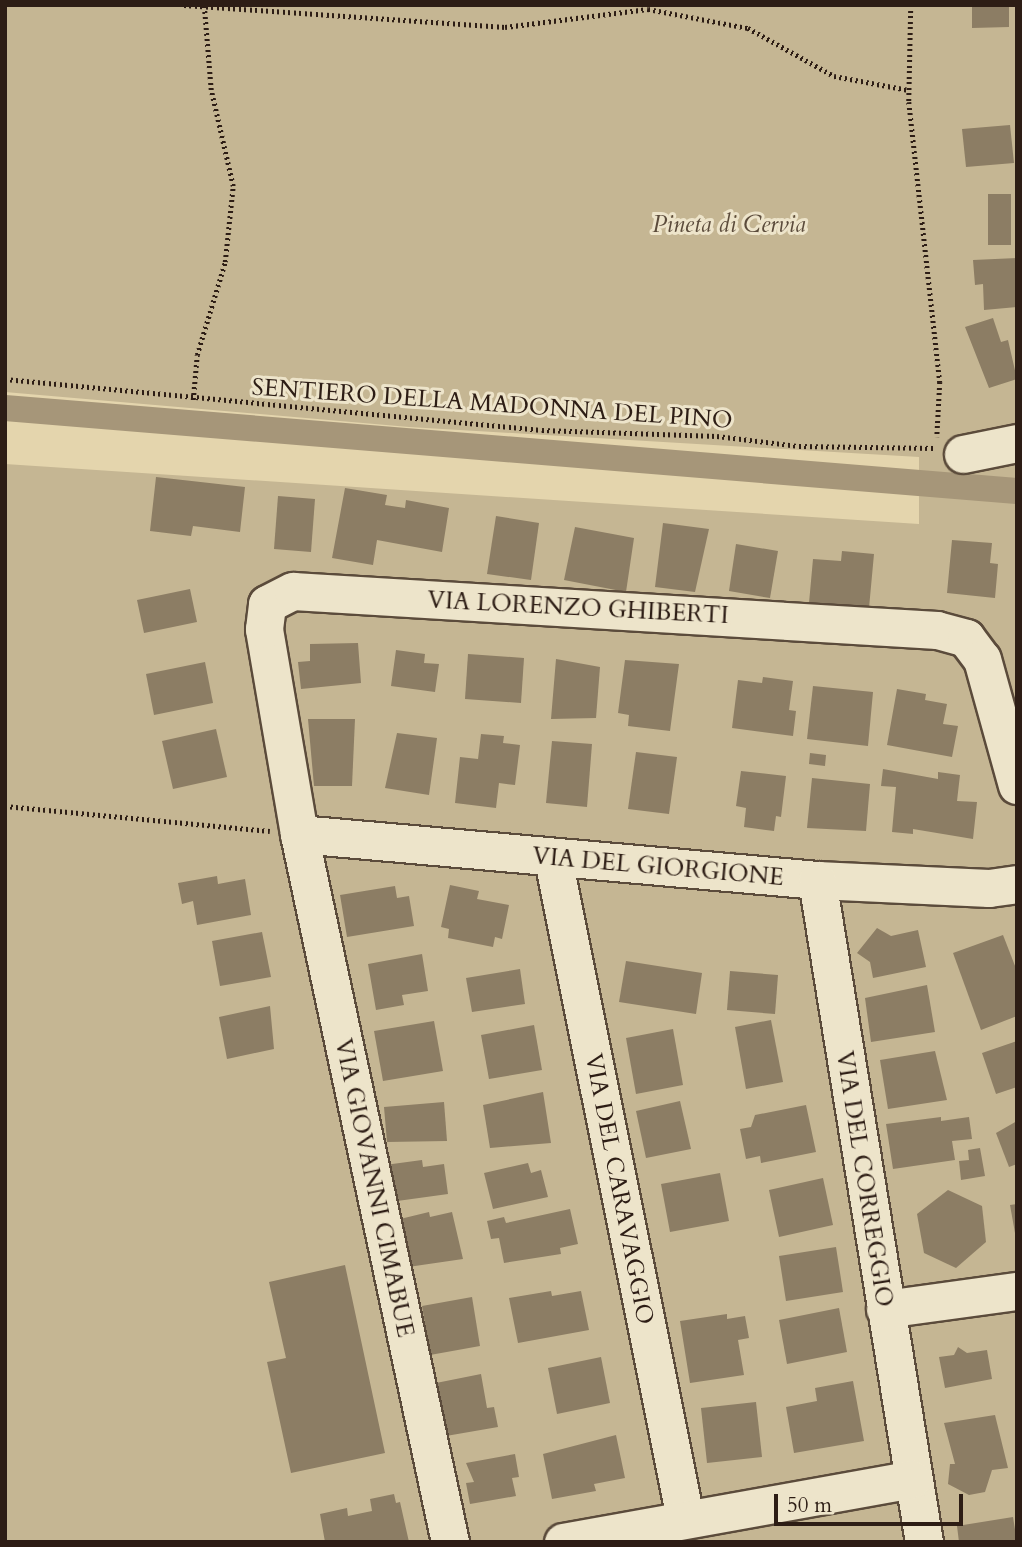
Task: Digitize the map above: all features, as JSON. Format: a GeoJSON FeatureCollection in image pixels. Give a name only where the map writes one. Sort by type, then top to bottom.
{"type":"FeatureCollection","features":[{"type":"Feature","properties":{"kind":"street"},"geometry":{"type":"LineString","coordinates":[[949,451],[1017,443]]}},
{"type":"Feature","properties":{"kind":"street","name":"VIA LORENZO GHIBERTI"},"geometry":{"type":"LineString","coordinates":[[299,834],[264,629],[267,604],[293,591],[937,630],[966,638],[982,659],[1017,785]]}},
{"type":"Feature","properties":{"kind":"street","name":"VIA DEL GIORGIONE"},"geometry":{"type":"LineString","coordinates":[[299,834],[553,859],[817,880],[989,888],[1017,884]]}},
{"type":"Feature","properties":{"kind":"street","name":"VIA GIOVANNI CIMABUE"},"geometry":{"type":"LineString","coordinates":[[299,834],[450,1542]]}},
{"type":"Feature","properties":{"kind":"street","name":"VIA DEL CARAVAGGIO"},"geometry":{"type":"LineString","coordinates":[[553,859],[685,1518]]}},
{"type":"Feature","properties":{"kind":"street","name":"VIA DEL CORREGGIO"},"geometry":{"type":"LineString","coordinates":[[817,880],[924,1542]]}},
{"type":"Feature","properties":{"kind":"street"},"geometry":{"type":"LineString","coordinates":[[885,1309],[1017,1291]]}},
{"type":"Feature","properties":{"kind":"street"},"geometry":{"type":"LineString","coordinates":[[563,1542],[912,1479]]}},
{"type":"Feature","properties":{"kind":"path"},"geometry":{"type":"LineString","coordinates":[[184,5],[505,27],[648,9],[748,28],[834,76],[909,90]]}},
{"type":"Feature","properties":{"kind":"path"},"geometry":{"type":"LineString","coordinates":[[911,5],[909,90],[949,451]]}},
{"type":"Feature","properties":{"kind":"path"},"geometry":{"type":"LineString","coordinates":[[193,400],[197,355],[225,262],[233,186],[211,90],[205,8]]}},
{"type":"Feature","properties":{"kind":"path","name":"SENTIERO DELLA MADONNA DEL PINO"},"geometry":{"type":"LineString","coordinates":[[5,379],[193,400],[542,430],[717,436],[799,446],[949,451]]}},
{"type":"Feature","properties":{"kind":"path"},"geometry":{"type":"LineString","coordinates":[[5,806],[299,834]]}},
{"type":"Feature","properties":{"kind":"green space","name":"Pineta di Cervia"},"geometry":{"type":"Polygon","coordinates":[[[5,5],[1017,5],[1017,1542],[5,1542],[5,464],[919,524],[919,457],[409,427],[5,392],[5,5]]]}},
{"type":"Feature","properties":{"kind":"building"},"geometry":{"type":"Polygon","coordinates":[[[972,5],[1009,5],[1009,27],[972,28],[972,5]]]}},
{"type":"Feature","properties":{"kind":"building"},"geometry":{"type":"Polygon","coordinates":[[[1010,125],[1014,163],[966,167],[962,129],[1010,125]]]}},
{"type":"Feature","properties":{"kind":"building"},"geometry":{"type":"Polygon","coordinates":[[[988,194],[1011,194],[1011,245],[988,245],[988,194]]]}},
{"type":"Feature","properties":{"kind":"building"},"geometry":{"type":"Polygon","coordinates":[[[1017,258],[1017,307],[984,310],[983,284],[975,285],[973,260],[1017,258]]]}},
{"type":"Feature","properties":{"kind":"building"},"geometry":{"type":"Polygon","coordinates":[[[993,318],[1001,342],[1008,340],[1017,379],[989,388],[965,327],[993,318]]]}},
{"type":"Feature","properties":{"kind":"building"},"geometry":{"type":"Polygon","coordinates":[[[156,477],[245,487],[240,532],[193,526],[191,536],[150,531],[156,477]]]}},
{"type":"Feature","properties":{"kind":"building"},"geometry":{"type":"Polygon","coordinates":[[[345,488],[387,495],[385,505],[405,508],[406,500],[449,508],[442,552],[377,540],[373,565],[332,558],[345,488]]]}},
{"type":"Feature","properties":{"kind":"building"},"geometry":{"type":"Polygon","coordinates":[[[278,496],[315,499],[311,552],[274,549],[278,496]]]}},
{"type":"Feature","properties":{"kind":"building"},"geometry":{"type":"Polygon","coordinates":[[[496,516],[539,523],[531,580],[487,574],[496,516]]]}},
{"type":"Feature","properties":{"kind":"building"},"geometry":{"type":"Polygon","coordinates":[[[663,523],[709,529],[695,592],[655,587],[663,523]]]}},
{"type":"Feature","properties":{"kind":"building"},"geometry":{"type":"Polygon","coordinates":[[[575,527],[634,538],[626,592],[564,580],[575,527]]]}},
{"type":"Feature","properties":{"kind":"building"},"geometry":{"type":"Polygon","coordinates":[[[952,540],[992,543],[990,563],[998,564],[995,598],[947,593],[952,540]]]}},
{"type":"Feature","properties":{"kind":"building"},"geometry":{"type":"Polygon","coordinates":[[[736,544],[778,551],[770,598],[729,591],[736,544]]]}},
{"type":"Feature","properties":{"kind":"building"},"geometry":{"type":"Polygon","coordinates":[[[842,551],[874,554],[869,608],[809,603],[813,559],[841,561],[842,551]]]}},
{"type":"Feature","properties":{"kind":"building"},"geometry":{"type":"Polygon","coordinates":[[[190,589],[197,622],[144,633],[137,600],[190,589]]]}},
{"type":"Feature","properties":{"kind":"building"},"geometry":{"type":"Polygon","coordinates":[[[358,643],[361,683],[301,689],[298,662],[310,661],[310,644],[358,643]]]}},
{"type":"Feature","properties":{"kind":"building"},"geometry":{"type":"Polygon","coordinates":[[[396,650],[425,654],[424,663],[439,664],[435,692],[391,686],[396,650]]]}},
{"type":"Feature","properties":{"kind":"building"},"geometry":{"type":"Polygon","coordinates":[[[468,654],[524,658],[521,703],[465,699],[468,654]]]}},
{"type":"Feature","properties":{"kind":"building"},"geometry":{"type":"Polygon","coordinates":[[[556,659],[600,667],[596,718],[551,719],[556,659]]]}},
{"type":"Feature","properties":{"kind":"building"},"geometry":{"type":"Polygon","coordinates":[[[625,660],[679,664],[670,731],[628,726],[629,715],[618,713],[625,660]]]}},
{"type":"Feature","properties":{"kind":"building"},"geometry":{"type":"Polygon","coordinates":[[[205,662],[213,703],[154,715],[146,674],[205,662]]]}},
{"type":"Feature","properties":{"kind":"building"},"geometry":{"type":"Polygon","coordinates":[[[763,677],[793,681],[789,710],[796,711],[793,736],[732,728],[738,680],[762,683],[763,677]]]}},
{"type":"Feature","properties":{"kind":"building"},"geometry":{"type":"Polygon","coordinates":[[[813,686],[873,692],[868,746],[807,739],[813,686]]]}},
{"type":"Feature","properties":{"kind":"building"},"geometry":{"type":"Polygon","coordinates":[[[897,689],[926,694],[925,700],[947,704],[943,724],[958,726],[952,757],[887,745],[897,689]]]}},
{"type":"Feature","properties":{"kind":"building"},"geometry":{"type":"Polygon","coordinates":[[[308,719],[355,719],[352,786],[314,786],[308,719]]]}},
{"type":"Feature","properties":{"kind":"building"},"geometry":{"type":"Polygon","coordinates":[[[216,729],[227,777],[173,789],[162,741],[216,729]]]}},
{"type":"Feature","properties":{"kind":"building"},"geometry":{"type":"Polygon","coordinates":[[[397,733],[437,738],[429,795],[385,788],[397,733]]]}},
{"type":"Feature","properties":{"kind":"building"},"geometry":{"type":"Polygon","coordinates":[[[481,734],[504,736],[503,743],[520,745],[515,785],[499,783],[496,808],[455,803],[460,757],[478,759],[481,734]]]}},
{"type":"Feature","properties":{"kind":"building"},"geometry":{"type":"Polygon","coordinates":[[[552,741],[592,744],[587,807],[546,803],[552,741]]]}},
{"type":"Feature","properties":{"kind":"building"},"geometry":{"type":"Polygon","coordinates":[[[636,752],[677,757],[669,814],[628,809],[636,752]]]}},
{"type":"Feature","properties":{"kind":"building"},"geometry":{"type":"Polygon","coordinates":[[[810,753],[826,755],[825,766],[809,764],[810,753]]]}},
{"type":"Feature","properties":{"kind":"building"},"geometry":{"type":"Polygon","coordinates":[[[883,769],[938,779],[938,772],[960,775],[957,801],[977,802],[973,839],[913,829],[913,834],[892,832],[896,787],[881,786],[883,769]]]}},
{"type":"Feature","properties":{"kind":"building"},"geometry":{"type":"Polygon","coordinates":[[[741,771],[786,776],[781,817],[776,816],[774,831],[744,827],[746,808],[736,806],[741,771]]]}},
{"type":"Feature","properties":{"kind":"building"},"geometry":{"type":"Polygon","coordinates":[[[812,778],[870,784],[866,831],[807,828],[812,778]]]}},
{"type":"Feature","properties":{"kind":"building"},"geometry":{"type":"Polygon","coordinates":[[[217,876],[218,884],[245,879],[251,915],[197,925],[193,901],[182,904],[178,883],[217,876]]]}},
{"type":"Feature","properties":{"kind":"building"},"geometry":{"type":"Polygon","coordinates":[[[450,885],[479,891],[477,899],[509,905],[502,939],[495,937],[493,947],[448,938],[449,929],[441,927],[450,885]]]}},
{"type":"Feature","properties":{"kind":"building"},"geometry":{"type":"Polygon","coordinates":[[[395,886],[397,898],[409,896],[414,926],[347,937],[340,895],[395,886]]]}},
{"type":"Feature","properties":{"kind":"building"},"geometry":{"type":"Polygon","coordinates":[[[877,928],[891,936],[918,930],[926,967],[873,978],[870,962],[857,953],[877,928]]]}},
{"type":"Feature","properties":{"kind":"building"},"geometry":{"type":"Polygon","coordinates":[[[262,932],[271,977],[220,986],[212,941],[262,932]]]}},
{"type":"Feature","properties":{"kind":"building"},"geometry":{"type":"Polygon","coordinates":[[[1003,935],[1017,971],[1017,1016],[981,1030],[953,953],[1003,935]]]}},
{"type":"Feature","properties":{"kind":"building"},"geometry":{"type":"Polygon","coordinates":[[[422,954],[428,991],[402,995],[404,1005],[376,1010],[368,964],[422,954]]]}},
{"type":"Feature","properties":{"kind":"building"},"geometry":{"type":"Polygon","coordinates":[[[626,961],[702,973],[696,1014],[619,1002],[626,961]]]}},
{"type":"Feature","properties":{"kind":"building"},"geometry":{"type":"Polygon","coordinates":[[[520,969],[525,1004],[472,1012],[466,978],[520,969]]]}},
{"type":"Feature","properties":{"kind":"building"},"geometry":{"type":"Polygon","coordinates":[[[730,971],[778,975],[775,1014],[727,1010],[730,971]]]}},
{"type":"Feature","properties":{"kind":"building"},"geometry":{"type":"Polygon","coordinates":[[[927,985],[935,1032],[871,1042],[865,998],[927,985]]]}},
{"type":"Feature","properties":{"kind":"building"},"geometry":{"type":"Polygon","coordinates":[[[270,1006],[274,1049],[227,1059],[219,1017],[270,1006]]]}},
{"type":"Feature","properties":{"kind":"building"},"geometry":{"type":"Polygon","coordinates":[[[771,1020],[783,1082],[746,1089],[735,1027],[771,1020]]]}},
{"type":"Feature","properties":{"kind":"building"},"geometry":{"type":"Polygon","coordinates":[[[434,1021],[443,1071],[383,1081],[374,1031],[434,1021]]]}},
{"type":"Feature","properties":{"kind":"building"},"geometry":{"type":"Polygon","coordinates":[[[534,1025],[542,1070],[489,1079],[481,1035],[534,1025]]]}},
{"type":"Feature","properties":{"kind":"building"},"geometry":{"type":"Polygon","coordinates":[[[673,1029],[683,1085],[636,1094],[626,1038],[673,1029]]]}},
{"type":"Feature","properties":{"kind":"building"},"geometry":{"type":"Polygon","coordinates":[[[1017,1041],[1017,1087],[996,1094],[982,1053],[1017,1041]]]}},
{"type":"Feature","properties":{"kind":"building"},"geometry":{"type":"Polygon","coordinates":[[[935,1051],[947,1100],[888,1109],[880,1060],[935,1051]]]}},
{"type":"Feature","properties":{"kind":"building"},"geometry":{"type":"Polygon","coordinates":[[[543,1092],[551,1143],[490,1148],[483,1105],[543,1092]]]}},
{"type":"Feature","properties":{"kind":"building"},"geometry":{"type":"Polygon","coordinates":[[[680,1101],[691,1149],[646,1158],[636,1111],[680,1101]]]}},
{"type":"Feature","properties":{"kind":"building"},"geometry":{"type":"Polygon","coordinates":[[[444,1102],[447,1141],[387,1142],[384,1107],[444,1102]]]}},
{"type":"Feature","properties":{"kind":"building"},"geometry":{"type":"Polygon","coordinates":[[[806,1105],[816,1152],[761,1163],[760,1156],[746,1159],[740,1129],[751,1127],[755,1115],[806,1105]]]}},
{"type":"Feature","properties":{"kind":"building"},"geometry":{"type":"Polygon","coordinates":[[[941,1117],[941,1121],[969,1117],[972,1139],[952,1141],[955,1160],[893,1169],[886,1124],[941,1117]]]}},
{"type":"Feature","properties":{"kind":"building"},"geometry":{"type":"Polygon","coordinates":[[[1017,1121],[1017,1164],[1009,1167],[996,1133],[1017,1121]]]}},
{"type":"Feature","properties":{"kind":"building"},"geometry":{"type":"Polygon","coordinates":[[[980,1148],[985,1176],[961,1180],[959,1161],[969,1160],[968,1150],[980,1148]]]}},
{"type":"Feature","properties":{"kind":"building"},"geometry":{"type":"Polygon","coordinates":[[[422,1160],[423,1167],[444,1164],[448,1194],[390,1202],[385,1165],[422,1160]]]}},
{"type":"Feature","properties":{"kind":"building"},"geometry":{"type":"Polygon","coordinates":[[[528,1163],[531,1173],[541,1170],[548,1197],[493,1209],[484,1173],[528,1163]]]}},
{"type":"Feature","properties":{"kind":"building"},"geometry":{"type":"Polygon","coordinates":[[[720,1173],[729,1221],[670,1232],[661,1184],[720,1173]]]}},
{"type":"Feature","properties":{"kind":"building"},"geometry":{"type":"Polygon","coordinates":[[[823,1178],[833,1225],[779,1237],[769,1190],[823,1178]]]}},
{"type":"Feature","properties":{"kind":"building"},"geometry":{"type":"Polygon","coordinates":[[[948,1190],[982,1206],[986,1242],[956,1268],[924,1253],[917,1214],[948,1190]]]}},
{"type":"Feature","properties":{"kind":"building"},"geometry":{"type":"Polygon","coordinates":[[[1017,1204],[1017,1233],[1015,1233],[1010,1205],[1017,1204]]]}},
{"type":"Feature","properties":{"kind":"building"},"geometry":{"type":"Polygon","coordinates":[[[570,1209],[578,1244],[560,1248],[561,1254],[504,1263],[499,1238],[491,1239],[487,1221],[504,1217],[506,1223],[570,1209]]]}},
{"type":"Feature","properties":{"kind":"building"},"geometry":{"type":"Polygon","coordinates":[[[429,1212],[430,1217],[452,1212],[463,1259],[408,1267],[396,1220],[429,1212]]]}},
{"type":"Feature","properties":{"kind":"building"},"geometry":{"type":"Polygon","coordinates":[[[836,1247],[843,1292],[786,1301],[779,1256],[836,1247]]]}},
{"type":"Feature","properties":{"kind":"building"},"geometry":{"type":"Polygon","coordinates":[[[345,1265],[385,1453],[291,1473],[267,1362],[286,1358],[269,1282],[345,1265]]]}},
{"type":"Feature","properties":{"kind":"building"},"geometry":{"type":"Polygon","coordinates":[[[551,1291],[552,1296],[581,1291],[589,1330],[518,1343],[509,1298],[551,1291]]]}},
{"type":"Feature","properties":{"kind":"building"},"geometry":{"type":"Polygon","coordinates":[[[472,1297],[480,1346],[430,1355],[422,1306],[472,1297]]]}},
{"type":"Feature","properties":{"kind":"building"},"geometry":{"type":"Polygon","coordinates":[[[839,1308],[847,1352],[787,1364],[779,1320],[839,1308]]]}},
{"type":"Feature","properties":{"kind":"building"},"geometry":{"type":"Polygon","coordinates":[[[727,1314],[727,1319],[745,1316],[749,1338],[738,1340],[744,1375],[690,1383],[680,1321],[727,1314]]]}},
{"type":"Feature","properties":{"kind":"building"},"geometry":{"type":"Polygon","coordinates":[[[958,1347],[967,1353],[987,1350],[992,1379],[945,1388],[939,1357],[954,1355],[958,1347]]]}},
{"type":"Feature","properties":{"kind":"building"},"geometry":{"type":"Polygon","coordinates":[[[601,1357],[610,1403],[557,1414],[548,1368],[601,1357]]]}},
{"type":"Feature","properties":{"kind":"building"},"geometry":{"type":"Polygon","coordinates":[[[481,1374],[487,1408],[494,1407],[498,1427],[446,1436],[436,1383],[481,1374]]]}},
{"type":"Feature","properties":{"kind":"building"},"geometry":{"type":"Polygon","coordinates":[[[853,1381],[864,1441],[794,1453],[786,1407],[817,1401],[815,1388],[853,1381]]]}},
{"type":"Feature","properties":{"kind":"building"},"geometry":{"type":"Polygon","coordinates":[[[756,1402],[762,1457],[707,1463],[701,1408],[756,1402]]]}},
{"type":"Feature","properties":{"kind":"building"},"geometry":{"type":"Polygon","coordinates":[[[995,1415],[1008,1468],[992,1470],[985,1492],[969,1495],[948,1484],[950,1464],[955,1464],[944,1423],[995,1415]]]}},
{"type":"Feature","properties":{"kind":"building"},"geometry":{"type":"Polygon","coordinates":[[[616,1435],[625,1478],[594,1484],[596,1491],[552,1499],[543,1454],[616,1435]]]}},
{"type":"Feature","properties":{"kind":"building"},"geometry":{"type":"Polygon","coordinates":[[[515,1454],[519,1477],[512,1478],[516,1496],[470,1504],[466,1483],[474,1482],[466,1463],[515,1454]]]}},
{"type":"Feature","properties":{"kind":"building"},"geometry":{"type":"Polygon","coordinates":[[[394,1494],[396,1503],[400,1502],[409,1542],[325,1542],[320,1514],[347,1508],[348,1516],[372,1511],[370,1499],[394,1494]]]}},
{"type":"Feature","properties":{"kind":"building"},"geometry":{"type":"Polygon","coordinates":[[[1013,1517],[1017,1542],[959,1542],[957,1526],[1013,1517]]]}},
{"type":"Feature","properties":{"kind":"waterway"},"geometry":{"type":"LineString","coordinates":[[5,408],[1017,491]]}}]}
